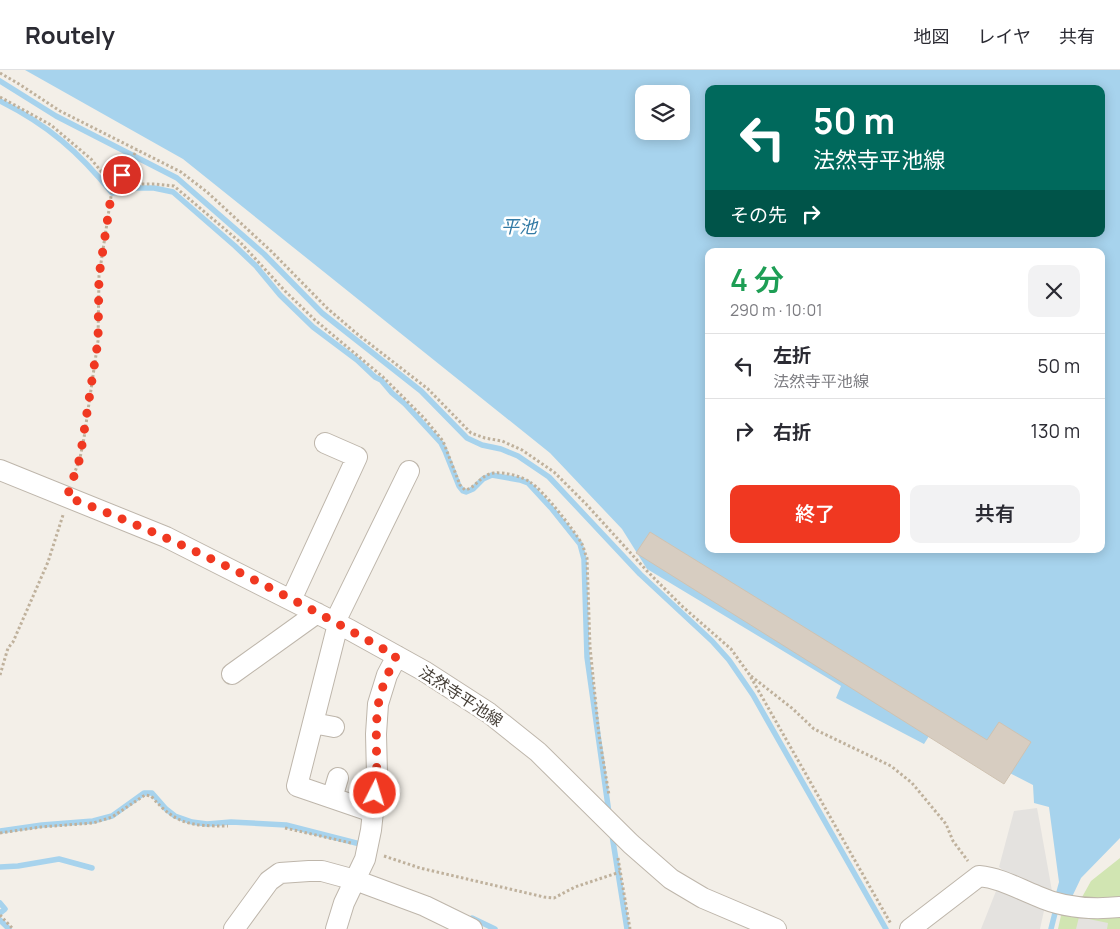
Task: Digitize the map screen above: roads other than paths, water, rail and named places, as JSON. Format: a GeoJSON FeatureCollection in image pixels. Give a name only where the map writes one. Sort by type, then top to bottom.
{"type":"FeatureCollection","features":[{"type":"Feature","properties":{"kind":"street"},"geometry":{"type":"LineString","coordinates":[[291,600],[324,509],[357,457],[325,443]]}},
{"type":"Feature","properties":{"kind":"street","name":"法然寺平池線"},"geometry":{"type":"LineString","coordinates":[[0,470],[166,537],[330,620],[455,690],[517,734],[538,752],[652,864],[671,879],[702,898],[776,929]]}},
{"type":"Feature","properties":{"kind":"street"},"geometry":{"type":"LineString","coordinates":[[373,812],[297,786],[313,723],[330,620],[409,471]]}},
{"type":"Feature","properties":{"kind":"street"},"geometry":{"type":"LineString","coordinates":[[232,674],[330,620]]}},
{"type":"Feature","properties":{"kind":"street"},"geometry":{"type":"LineString","coordinates":[[336,929],[344,903],[365,859],[371,830],[377,775],[376,734],[378,704],[387,675],[396,656]]}},
{"type":"Feature","properties":{"kind":"street"},"geometry":{"type":"LineString","coordinates":[[313,723],[334,727]]}},
{"type":"Feature","properties":{"kind":"street"},"geometry":{"type":"LineString","coordinates":[[332,798],[338,778]]}},
{"type":"Feature","properties":{"kind":"street"},"geometry":{"type":"LineString","coordinates":[[234,929],[269,881],[280,873],[287,871],[322,872],[355,880],[425,906],[472,929]]}},
{"type":"Feature","properties":{"kind":"street"},"geometry":{"type":"LineString","coordinates":[[910,929],[979,876],[1000,880],[1037,897],[1085,911],[1120,907]]}},
{"type":"Feature","properties":{"kind":"water","name":"平池"},"geometry":{"type":"Polygon","coordinates":[[[25,70],[1120,70],[1120,838],[1081,878],[1071,899],[1056,893],[1059,882],[1049,807],[1034,803],[1033,785],[931,733],[924,744],[836,698],[841,686],[647,569],[622,529],[550,453],[183,159],[25,70]]]}},
{"type":"Feature","properties":{"kind":"waterway"},"geometry":{"type":"LineString","coordinates":[[0,81],[56,116],[177,178],[264,254],[322,313],[421,391],[467,438],[482,445],[501,449],[518,456],[549,477],[640,574],[712,641],[729,660],[753,695],[886,929]]}},
{"type":"Feature","properties":{"kind":"waterway"},"geometry":{"type":"LineString","coordinates":[[0,101],[33,120],[62,141],[75,152],[112,193],[134,188],[154,188],[173,192],[256,266],[280,295],[313,327],[381,380],[405,404],[441,443],[459,486],[463,491],[466,492],[473,489],[483,479],[492,475],[520,480],[528,483],[552,509],[580,544],[584,559],[587,657],[609,813]]}},
{"type":"Feature","properties":{"kind":"waterway"},"geometry":{"type":"LineString","coordinates":[[0,831],[93,821],[112,816],[144,793],[152,793],[175,816],[192,822],[207,824],[231,822],[286,825],[364,845]]}},
{"type":"Feature","properties":{"kind":"waterway"},"geometry":{"type":"LineString","coordinates":[[612,835],[627,929]]}},
{"type":"Feature","properties":{"kind":"waterway"},"geometry":{"type":"LineString","coordinates":[[0,867],[59,859],[92,868]]}},
{"type":"Feature","properties":{"kind":"waterway"},"geometry":{"type":"LineString","coordinates":[[0,903],[5,909],[0,913]]}},
{"type":"Feature","properties":{"kind":"waterway"},"geometry":{"type":"LineString","coordinates":[[1051,929],[1055,913]]}},
{"type":"Feature","properties":{"kind":"waterway"},"geometry":{"type":"LineString","coordinates":[[472,918],[495,929]]}},
{"type":"Feature","properties":{"kind":"waterway"},"geometry":{"type":"LineString","coordinates":[[0,920],[9,929]]}}]}
